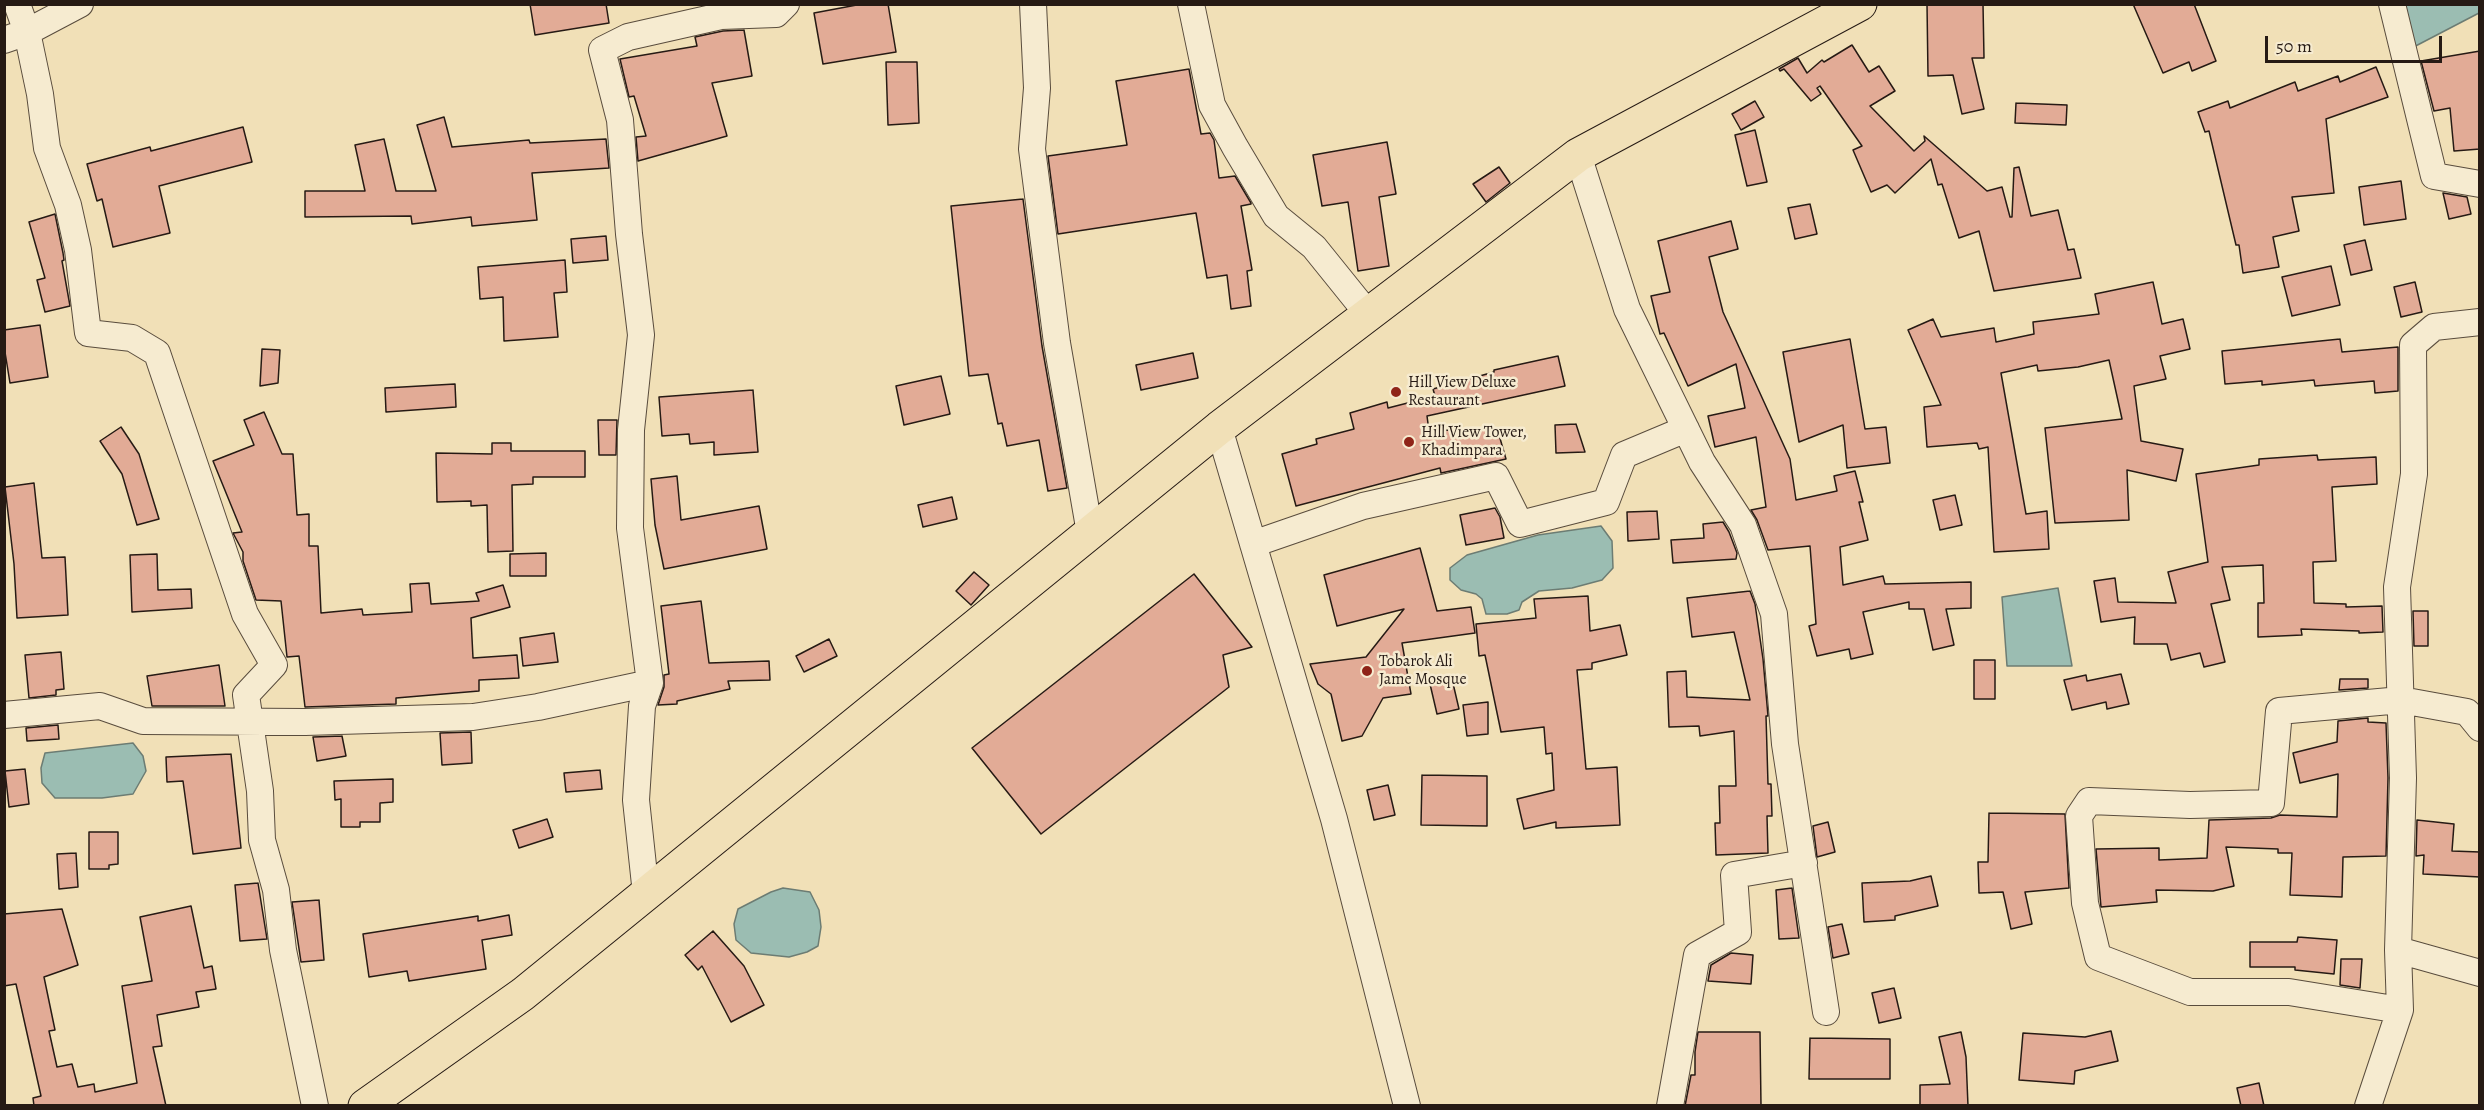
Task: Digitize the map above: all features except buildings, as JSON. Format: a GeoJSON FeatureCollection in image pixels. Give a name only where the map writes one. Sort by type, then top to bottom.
{"type":"FeatureCollection","features":[{"type":"Feature","properties":{"kind":"highway"},"geometry":{"type":"LineString","coordinates":[[365,1106],[523,994],[1219,428],[1578,155],[1860,4]]}},
{"type":"Feature","properties":{"kind":"street"},"geometry":{"type":"LineString","coordinates":[[17,4],[16,36],[40,94],[47,148],[68,205],[78,250],[88,333],[132,338],[157,353],[245,614],[274,665],[246,694],[260,790],[262,840],[276,890],[283,950],[315,1106]]}},
{"type":"Feature","properties":{"kind":"street"},"geometry":{"type":"LineString","coordinates":[[16,36],[80,4]]}},
{"type":"Feature","properties":{"kind":"street"},"geometry":{"type":"LineString","coordinates":[[646,894],[636,800],[642,706],[650,683],[630,528],[631,430],[641,335],[629,234],[620,120],[602,50],[628,37],[721,16],[776,14],[786,4]]}},
{"type":"Feature","properties":{"kind":"street"},"geometry":{"type":"LineString","coordinates":[[1034,4],[1037,88],[1032,149],[1057,343],[1090,533]]}},
{"type":"Feature","properties":{"kind":"street"},"geometry":{"type":"LineString","coordinates":[[1191,4],[1212,105],[1235,147],[1276,216],[1314,247],[1368,314]]}},
{"type":"Feature","properties":{"kind":"street"},"geometry":{"type":"LineString","coordinates":[[2392,4],[2434,176],[2480,184]]}},
{"type":"Feature","properties":{"kind":"street"},"geometry":{"type":"LineString","coordinates":[[1578,155],[1628,309],[1702,462],[1743,525],[1774,614],[1785,744],[1826,1012]]}},
{"type":"Feature","properties":{"kind":"street"},"geometry":{"type":"LineString","coordinates":[[2368,1106],[2400,1010],[2398,950],[2402,875],[2401,700],[2397,587],[2414,474],[2413,345],[2434,327],[2480,322]]}},
{"type":"Feature","properties":{"kind":"street"},"geometry":{"type":"LineString","coordinates":[[1219,428],[1334,819],[1407,1106]]}},
{"type":"Feature","properties":{"kind":"street"},"geometry":{"type":"LineString","coordinates":[[1253,544],[1363,506],[1496,476],[1520,524],[1606,502],[1624,455],[1686,429]]}},
{"type":"Feature","properties":{"kind":"street"},"geometry":{"type":"LineString","coordinates":[[4,715],[100,706],[143,721],[346,722],[473,717],[538,708],[650,683]]}},
{"type":"Feature","properties":{"kind":"street"},"geometry":{"type":"LineString","coordinates":[[2400,1010],[2289,992],[2190,992],[2098,957],[2085,903],[2079,816],[2089,801],[2190,805],[2271,803],[2279,711],[2401,700],[2467,712],[2480,728]]}},
{"type":"Feature","properties":{"kind":"street"},"geometry":{"type":"LineString","coordinates":[[1670,1106],[1697,955],[1738,932],[1734,875],[1804,863]]}},
{"type":"Feature","properties":{"kind":"street"},"geometry":{"type":"LineString","coordinates":[[2398,950],[2480,973]]}},
{"type":"Feature","properties":{"kind":"water"},"geometry":{"type":"Polygon","coordinates":[[[2396,5],[2479,5],[2479,13],[2406,51],[2396,5]]]}},
{"type":"Feature","properties":{"kind":"water"},"geometry":{"type":"Polygon","coordinates":[[[1601,526],[1612,541],[1613,568],[1602,580],[1572,588],[1539,591],[1522,602],[1519,610],[1507,614],[1486,614],[1482,599],[1476,594],[1461,590],[1450,580],[1450,568],[1467,555],[1538,535],[1601,526]]]}},
{"type":"Feature","properties":{"kind":"water"},"geometry":{"type":"Polygon","coordinates":[[[2058,588],[2072,666],[2007,666],[2002,597],[2058,588]]]}},
{"type":"Feature","properties":{"kind":"water"},"geometry":{"type":"Polygon","coordinates":[[[133,743],[143,756],[146,771],[133,794],[102,798],[55,798],[42,783],[41,768],[45,753],[133,743]]]}},
{"type":"Feature","properties":{"kind":"water"},"geometry":{"type":"Polygon","coordinates":[[[783,888],[810,892],[819,910],[821,927],[818,946],[789,957],[751,953],[736,940],[734,924],[738,909],[783,888]]]}},
{"type":"Feature","properties":{"kind":"place","name":"Hill View Deluxe Restaurant"},"geometry":{"type":"Point","coordinates":[1396,392]}},
{"type":"Feature","properties":{"kind":"place","name":"Hill View Tower, Khadimpara"},"geometry":{"type":"Point","coordinates":[1409,442]}},
{"type":"Feature","properties":{"kind":"place","name":"Tobarok Ali Jame Mosque"},"geometry":{"type":"Point","coordinates":[1367,671]}}]}
